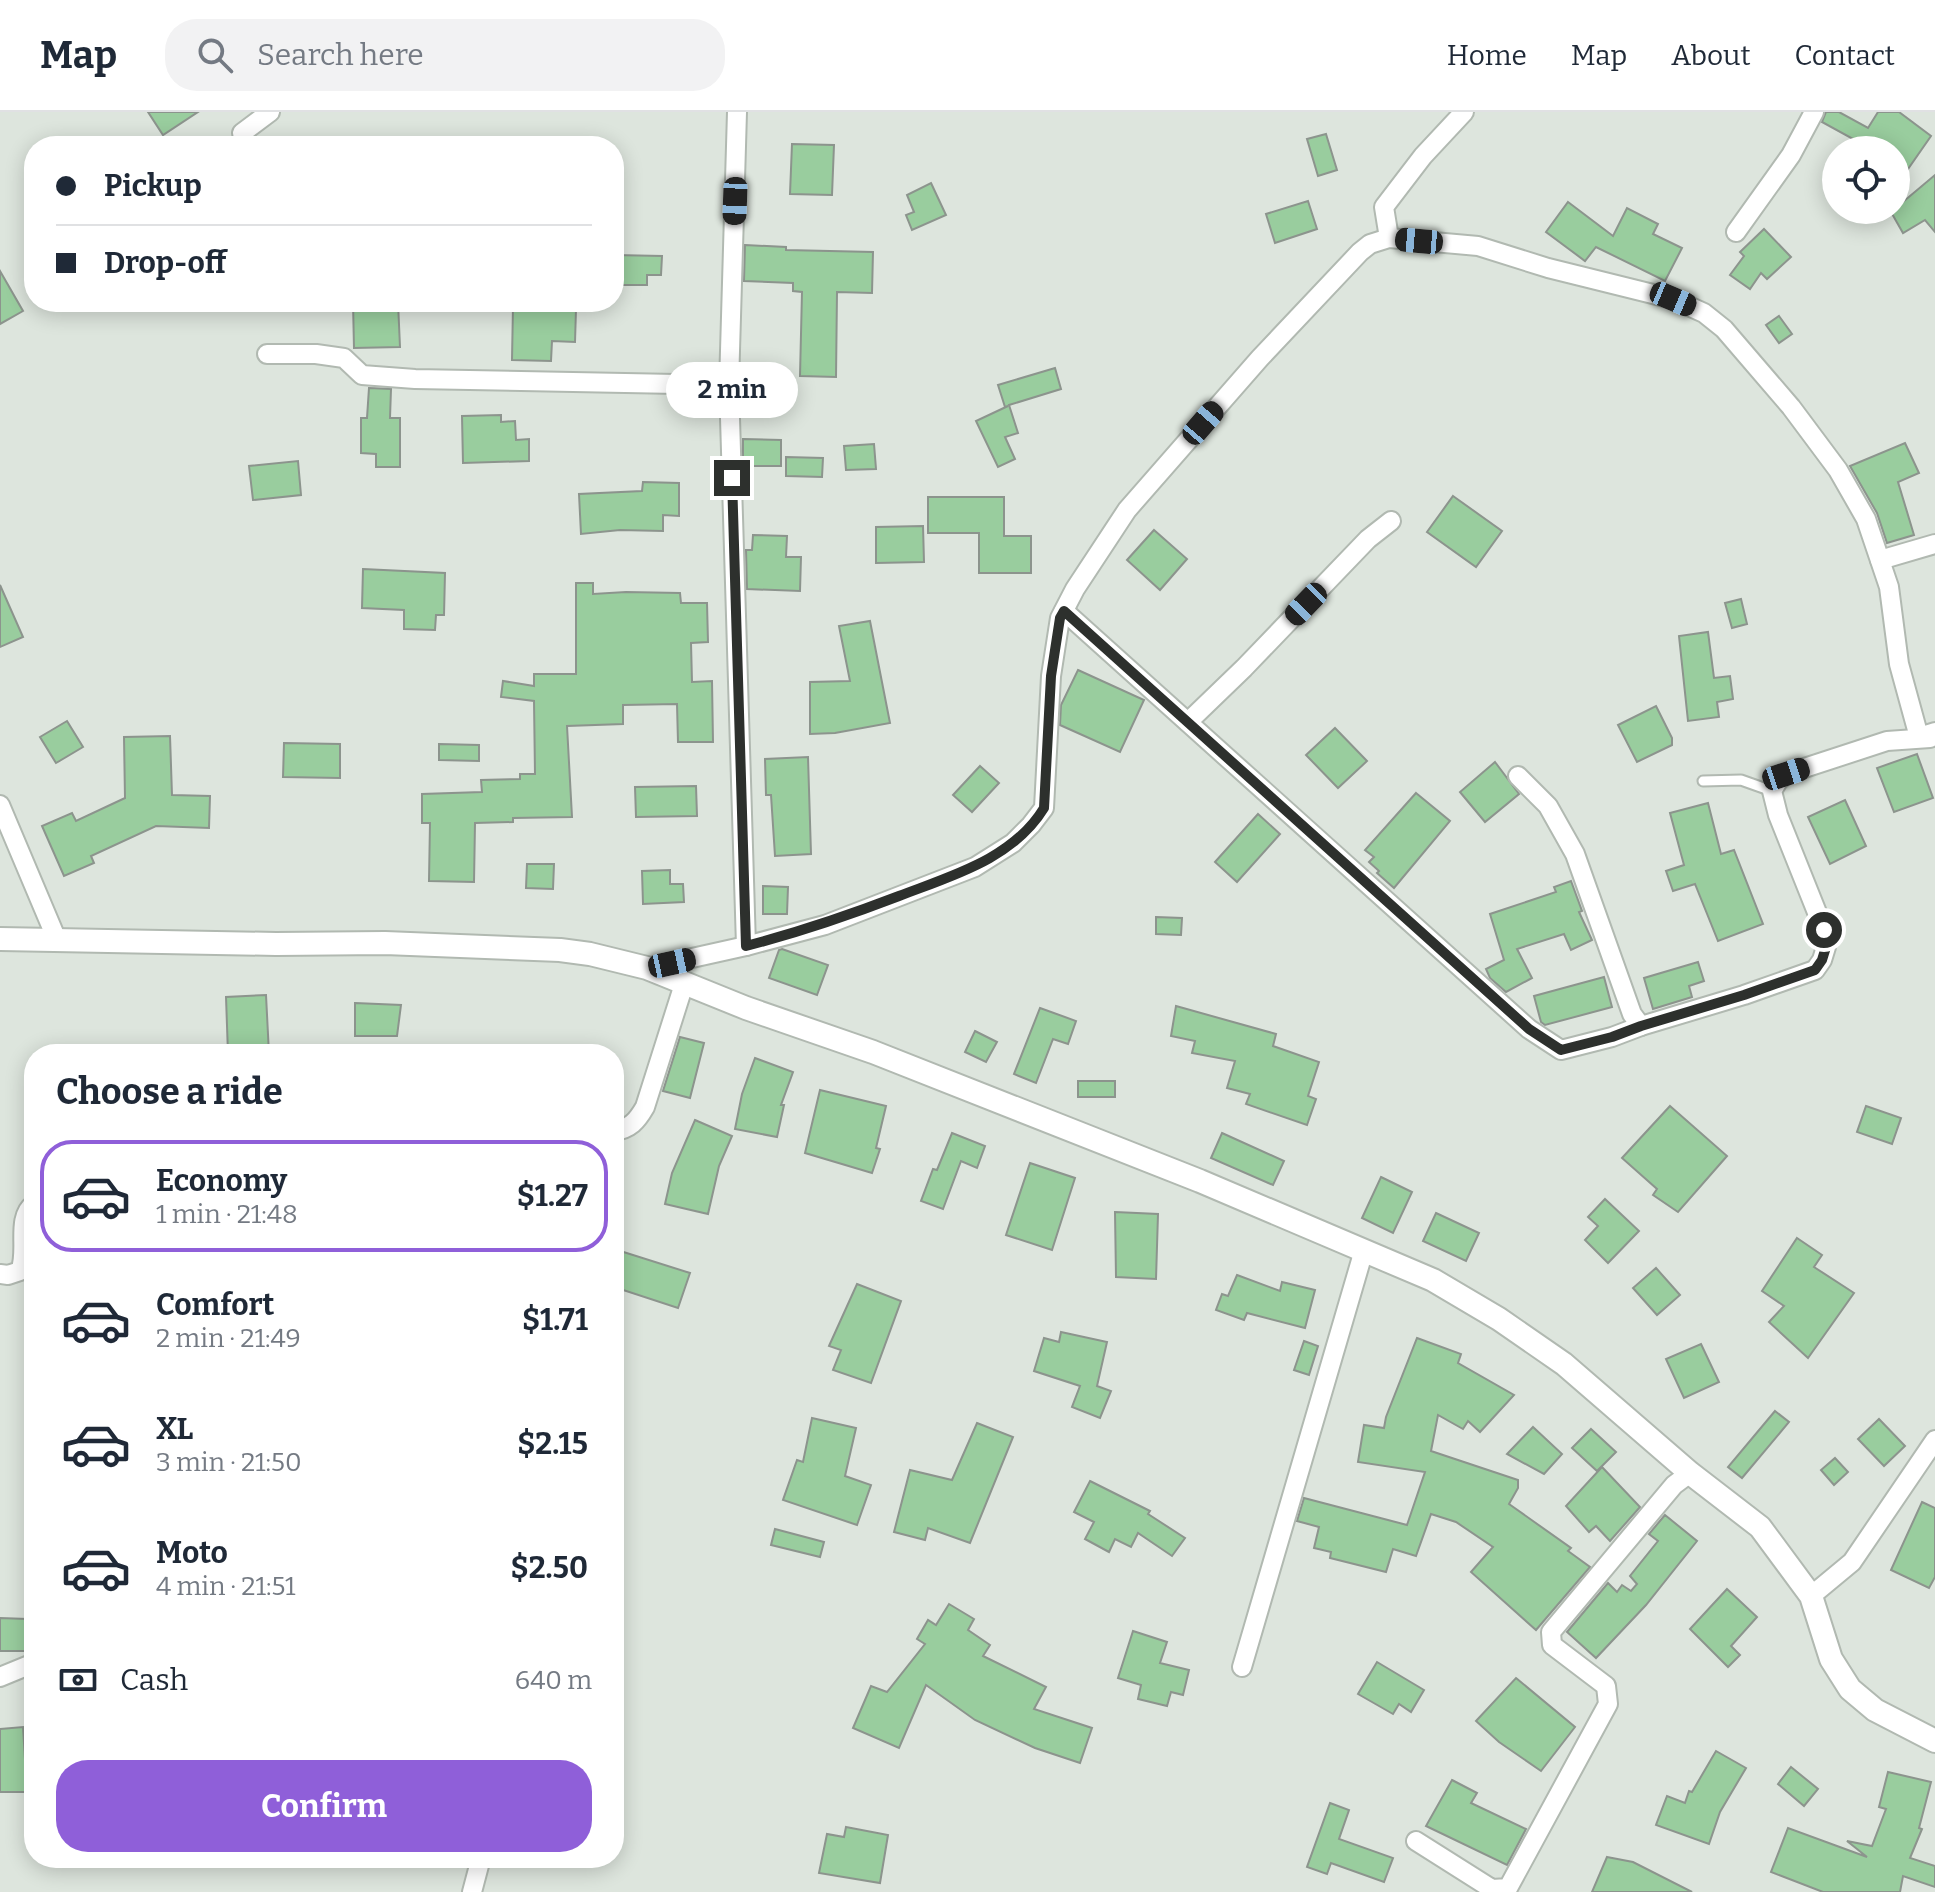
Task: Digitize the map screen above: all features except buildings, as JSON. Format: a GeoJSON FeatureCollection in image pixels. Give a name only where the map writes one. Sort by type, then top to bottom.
{"type":"FeatureCollection","features":[{"type":"Feature","properties":{"kind":"street"},"geometry":{"type":"LineString","coordinates":[[242,133],[270,112]]}},
{"type":"Feature","properties":{"kind":"street"},"geometry":{"type":"LineString","coordinates":[[737,112],[729,385],[746,946]]}},
{"type":"Feature","properties":{"kind":"street"},"geometry":{"type":"LineString","coordinates":[[1389,238],[1384,207],[1423,156],[1464,112]]}},
{"type":"Feature","properties":{"kind":"street"},"geometry":{"type":"LineString","coordinates":[[1736,232],[1791,155],[1814,112]]}},
{"type":"Feature","properties":{"kind":"street"},"geometry":{"type":"LineString","coordinates":[[647,968],[825,925],[975,867],[1013,843],[1044,808],[1051,676],[1060,618],[1075,589],[1137,498],[1260,358],[1360,252],[1370,244],[1389,238],[1478,246],[1548,268],[1673,299],[1704,313],[1734,340],[1791,407],[1838,470],[1866,519],[1889,587],[1899,664],[1930,736],[1887,741],[1786,774],[1772,791],[1778,815],[1824,930],[1826,947],[1815,970],[1612,1037],[1561,1050],[1539,1036],[1064,611]]}},
{"type":"Feature","properties":{"kind":"street"},"geometry":{"type":"LineString","coordinates":[[267,354],[316,354],[344,358],[362,375],[415,379],[729,385]]}},
{"type":"Feature","properties":{"kind":"street"},"geometry":{"type":"LineString","coordinates":[[1188,722],[1368,539],[1391,521]]}},
{"type":"Feature","properties":{"kind":"street"},"geometry":{"type":"LineString","coordinates":[[1880,560],[1935,544]]}},
{"type":"Feature","properties":{"kind":"street"},"geometry":{"type":"LineString","coordinates":[[1518,776],[1548,806],[1575,854],[1632,1014],[1641,1026]]}},
{"type":"Feature","properties":{"kind":"street"},"geometry":{"type":"LineString","coordinates":[[0,805],[57,940]]}},
{"type":"Feature","properties":{"kind":"street"},"geometry":{"type":"LineString","coordinates":[[0,939],[385,943],[590,954],[647,968],[962,1085],[1364,1250],[1433,1280],[1564,1364],[1690,1473],[1760,1527],[1811,1596],[1831,1659],[1850,1689],[1875,1710],[1935,1741]]}},
{"type":"Feature","properties":{"kind":"street"},"geometry":{"type":"LineString","coordinates":[[624,1129],[639,1118],[645,1107],[684,984]]}},
{"type":"Feature","properties":{"kind":"street"},"geometry":{"type":"LineString","coordinates":[[0,1274],[20,1271],[24,1241]]}},
{"type":"Feature","properties":{"kind":"street"},"geometry":{"type":"LineString","coordinates":[[1242,1667],[1364,1250]]}},
{"type":"Feature","properties":{"kind":"street"},"geometry":{"type":"LineString","coordinates":[[1811,1596],[1852,1562],[1935,1440]]}},
{"type":"Feature","properties":{"kind":"street"},"geometry":{"type":"LineString","coordinates":[[1416,1841],[1492,1889],[1508,1888],[1608,1704],[1606,1686],[1552,1645],[1551,1632],[1674,1485],[1690,1473]]}},
{"type":"Feature","properties":{"kind":"street"},"geometry":{"type":"LineString","coordinates":[[0,1677],[24,1667]]}},
{"type":"Feature","properties":{"kind":"street"},"geometry":{"type":"LineString","coordinates":[[472,1892],[478,1868]]}},
{"type":"Feature","properties":{"kind":"lane"},"geometry":{"type":"LineString","coordinates":[[1703,781],[1741,780],[1772,791]]}},
{"type":"Feature","properties":{"kind":"route"},"geometry":{"type":"LineString","coordinates":[[732,478],[746,946],[825,925],[975,867],[1013,843],[1031,825],[1044,808],[1051,676],[1060,618],[1064,611],[1529,1029],[1561,1050],[1584,1046],[1815,970],[1826,947],[1824,930]]}}]}
